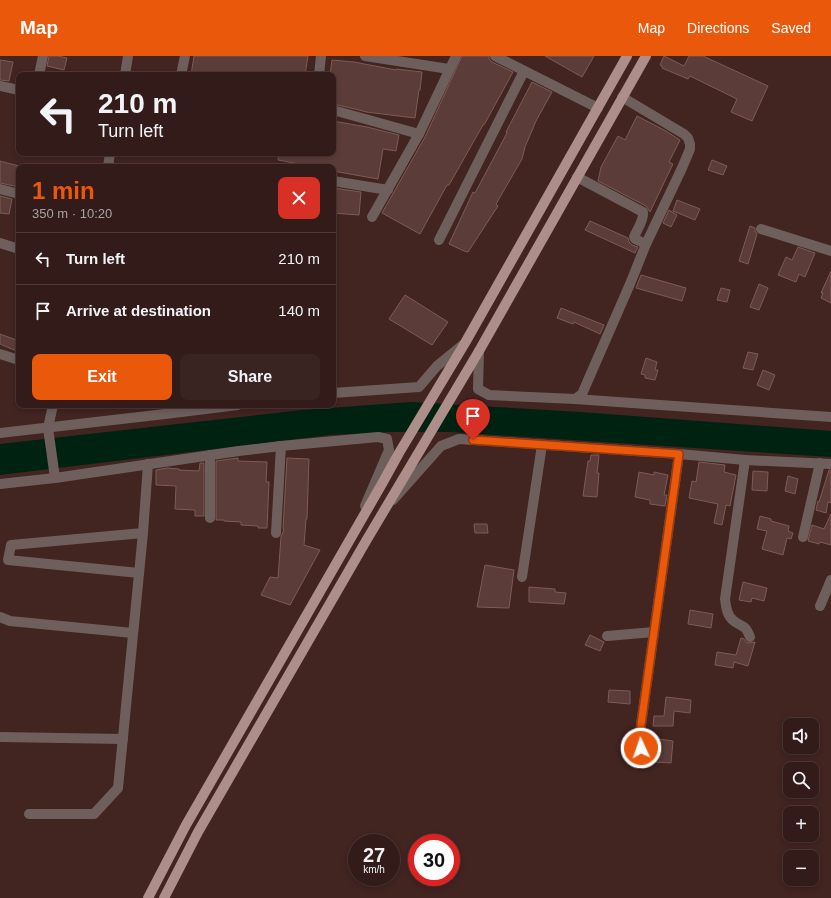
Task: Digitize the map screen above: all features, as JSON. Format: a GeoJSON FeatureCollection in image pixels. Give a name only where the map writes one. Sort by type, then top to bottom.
{"type":"FeatureCollection","features":[{"type":"Feature","properties":{"kind":"main road"},"geometry":{"type":"LineString","coordinates":[[148,898],[186,825],[399,453],[465,343],[628,56]]}},
{"type":"Feature","properties":{"kind":"main road"},"geometry":{"type":"LineString","coordinates":[[164,898],[198,832],[384,511],[479,351],[646,56]]}},
{"type":"Feature","properties":{"kind":"street"},"geometry":{"type":"LineString","coordinates":[[40,72],[44,56]]}},
{"type":"Feature","properties":{"kind":"street"},"geometry":{"type":"LineString","coordinates":[[125,72],[128,56]]}},
{"type":"Feature","properties":{"kind":"street"},"geometry":{"type":"LineString","coordinates":[[182,72],[185,56]]}},
{"type":"Feature","properties":{"kind":"street"},"geometry":{"type":"LineString","coordinates":[[319,72],[322,56]]}},
{"type":"Feature","properties":{"kind":"street"},"geometry":{"type":"LineString","coordinates":[[365,56],[450,68]]}},
{"type":"Feature","properties":{"kind":"street"},"geometry":{"type":"LineString","coordinates":[[372,217],[419,134],[456,56]]}},
{"type":"Feature","properties":{"kind":"street"},"geometry":{"type":"LineString","coordinates":[[494,56],[598,108]]}},
{"type":"Feature","properties":{"kind":"street"},"geometry":{"type":"LineString","coordinates":[[439,240],[524,70]]}},
{"type":"Feature","properties":{"kind":"street"},"geometry":{"type":"LineString","coordinates":[[0,86],[16,89]]}},
{"type":"Feature","properties":{"kind":"street"},"geometry":{"type":"LineString","coordinates":[[575,399],[582,394],[646,244],[690,149],[688,138],[684,134],[622,96]]}},
{"type":"Feature","properties":{"kind":"street"},"geometry":{"type":"LineString","coordinates":[[336,111],[419,134]]}},
{"type":"Feature","properties":{"kind":"street"},"geometry":{"type":"LineString","coordinates":[[577,177],[643,212],[644,216],[634,237],[635,239],[646,244]]}},
{"type":"Feature","properties":{"kind":"street"},"geometry":{"type":"LineString","coordinates":[[336,181],[388,190]]}},
{"type":"Feature","properties":{"kind":"street"},"geometry":{"type":"LineString","coordinates":[[0,189],[16,193]]}},
{"type":"Feature","properties":{"kind":"street"},"geometry":{"type":"LineString","coordinates":[[761,229],[831,250]]}},
{"type":"Feature","properties":{"kind":"street"},"geometry":{"type":"LineString","coordinates":[[0,243],[16,248]]}},
{"type":"Feature","properties":{"kind":"street"},"geometry":{"type":"LineString","coordinates":[[336,393],[419,387],[437,366],[465,343]]}},
{"type":"Feature","properties":{"kind":"street"},"geometry":{"type":"LineString","coordinates":[[479,351],[478,388],[490,395],[575,399],[831,417]]}},
{"type":"Feature","properties":{"kind":"street"},"geometry":{"type":"LineString","coordinates":[[0,354],[16,359]]}},
{"type":"Feature","properties":{"kind":"street"},"geometry":{"type":"LineString","coordinates":[[52,408],[48,428],[55,478]]}},
{"type":"Feature","properties":{"kind":"street"},"geometry":{"type":"LineString","coordinates":[[0,433],[214,408]]}},
{"type":"Feature","properties":{"kind":"street"},"geometry":{"type":"LineString","coordinates":[[0,484],[55,478],[281,446],[378,437],[387,439],[388,450],[354,534]]}},
{"type":"Feature","properties":{"kind":"street"},"geometry":{"type":"LineString","coordinates":[[384,511],[441,446],[459,439],[745,460],[831,464]]}},
{"type":"Feature","properties":{"kind":"street"},"geometry":{"type":"LineString","coordinates":[[522,577],[542,445]]}},
{"type":"Feature","properties":{"kind":"street"},"geometry":{"type":"LineString","coordinates":[[276,533],[281,446]]}},
{"type":"Feature","properties":{"kind":"street"},"geometry":{"type":"LineString","coordinates":[[643,764],[640,732],[679,454]]}},
{"type":"Feature","properties":{"kind":"street"},"geometry":{"type":"LineString","coordinates":[[210,455],[210,518]]}},
{"type":"Feature","properties":{"kind":"street"},"geometry":{"type":"LineString","coordinates":[[745,460],[725,599],[726,607],[730,616],[747,630],[750,637]]}},
{"type":"Feature","properties":{"kind":"street"},"geometry":{"type":"LineString","coordinates":[[803,537],[820,463]]}},
{"type":"Feature","properties":{"kind":"street"},"geometry":{"type":"LineString","coordinates":[[29,814],[94,814],[118,788],[143,533],[148,464]]}},
{"type":"Feature","properties":{"kind":"street"},"geometry":{"type":"LineString","coordinates":[[139,573],[8,560],[11,545],[143,533]]}},
{"type":"Feature","properties":{"kind":"street"},"geometry":{"type":"LineString","coordinates":[[820,606],[831,580]]}},
{"type":"Feature","properties":{"kind":"street"},"geometry":{"type":"LineString","coordinates":[[0,617],[10,621],[133,633]]}},
{"type":"Feature","properties":{"kind":"street"},"geometry":{"type":"LineString","coordinates":[[607,636],[654,632]]}},
{"type":"Feature","properties":{"kind":"street"},"geometry":{"type":"LineString","coordinates":[[0,737],[123,739]]}},
{"type":"Feature","properties":{"kind":"shaded area"},"geometry":{"type":"Polygon","coordinates":[[[411,402],[581,412],[831,431],[831,457],[450,432],[389,432],[330,435],[0,475],[0,444],[336,408],[411,402]]]}},
{"type":"Feature","properties":{"kind":"building"},"geometry":{"type":"Polygon","coordinates":[[[49,56],[67,58],[64,70],[47,66],[49,56]]]}},
{"type":"Feature","properties":{"kind":"building"},"geometry":{"type":"Polygon","coordinates":[[[194,56],[308,56],[305,72],[191,72],[194,56]]]}},
{"type":"Feature","properties":{"kind":"building"},"geometry":{"type":"Polygon","coordinates":[[[462,56],[489,56],[489,59],[492,62],[513,72],[484,125],[449,185],[447,185],[420,234],[382,213],[425,137],[462,56]]]}},
{"type":"Feature","properties":{"kind":"building"},"geometry":{"type":"Polygon","coordinates":[[[545,56],[594,56],[582,77],[545,56]]]}},
{"type":"Feature","properties":{"kind":"building"},"geometry":{"type":"Polygon","coordinates":[[[664,56],[684,66],[689,56],[703,56],[768,86],[752,121],[731,112],[737,99],[690,76],[688,79],[662,68],[660,65],[664,56]]]}},
{"type":"Feature","properties":{"kind":"building"},"geometry":{"type":"Polygon","coordinates":[[[0,60],[13,62],[9,81],[0,80],[0,60]]]}},
{"type":"Feature","properties":{"kind":"building"},"geometry":{"type":"Polygon","coordinates":[[[332,60],[354,62],[396,70],[422,72],[415,118],[366,112],[336,105],[336,72],[330,72],[332,60]]]}},
{"type":"Feature","properties":{"kind":"building"},"geometry":{"type":"Polygon","coordinates":[[[532,82],[552,92],[536,121],[525,147],[522,159],[496,204],[498,206],[468,252],[464,251],[449,244],[473,192],[475,193],[532,82]]]}},
{"type":"Feature","properties":{"kind":"building"},"geometry":{"type":"Polygon","coordinates":[[[637,116],[680,140],[669,162],[673,164],[650,212],[646,206],[598,181],[601,167],[618,136],[625,140],[637,116]]]}},
{"type":"Feature","properties":{"kind":"building"},"geometry":{"type":"Polygon","coordinates":[[[336,122],[399,135],[396,151],[383,149],[378,179],[336,172],[336,164],[299,164],[278,160],[279,156],[336,156],[336,122]]]}},
{"type":"Feature","properties":{"kind":"building"},"geometry":{"type":"Polygon","coordinates":[[[712,160],[727,166],[723,175],[708,170],[712,160]]]}},
{"type":"Feature","properties":{"kind":"building"},"geometry":{"type":"Polygon","coordinates":[[[0,161],[16,165],[16,186],[0,183],[0,161]]]}},
{"type":"Feature","properties":{"kind":"building"},"geometry":{"type":"Polygon","coordinates":[[[336,188],[361,192],[359,215],[336,213],[336,188]]]}},
{"type":"Feature","properties":{"kind":"building"},"geometry":{"type":"Polygon","coordinates":[[[0,196],[12,199],[9,214],[0,213],[0,196]]]}},
{"type":"Feature","properties":{"kind":"building"},"geometry":{"type":"Polygon","coordinates":[[[677,200],[700,209],[695,220],[673,211],[677,200]]]}},
{"type":"Feature","properties":{"kind":"building"},"geometry":{"type":"Polygon","coordinates":[[[669,210],[677,215],[671,227],[663,223],[669,210]]]}},
{"type":"Feature","properties":{"kind":"building"},"geometry":{"type":"Polygon","coordinates":[[[590,221],[628,238],[632,245],[638,247],[635,253],[585,230],[590,221]]]}},
{"type":"Feature","properties":{"kind":"building"},"geometry":{"type":"Polygon","coordinates":[[[750,226],[755,228],[757,234],[748,264],[739,261],[750,226]]]}},
{"type":"Feature","properties":{"kind":"building"},"geometry":{"type":"Polygon","coordinates":[[[798,247],[815,253],[805,277],[799,274],[796,282],[778,275],[786,257],[792,260],[798,247]]]}},
{"type":"Feature","properties":{"kind":"building"},"geometry":{"type":"Polygon","coordinates":[[[831,271],[831,303],[821,298],[823,293],[821,293],[831,271]]]}},
{"type":"Feature","properties":{"kind":"building"},"geometry":{"type":"Polygon","coordinates":[[[641,275],[686,288],[682,301],[636,288],[641,275]]]}},
{"type":"Feature","properties":{"kind":"building"},"geometry":{"type":"Polygon","coordinates":[[[759,284],[768,288],[759,310],[750,307],[759,284]]]}},
{"type":"Feature","properties":{"kind":"building"},"geometry":{"type":"Polygon","coordinates":[[[721,288],[730,290],[727,302],[717,300],[721,288]]]}},
{"type":"Feature","properties":{"kind":"building"},"geometry":{"type":"Polygon","coordinates":[[[405,295],[448,322],[432,345],[389,319],[405,295]]]}},
{"type":"Feature","properties":{"kind":"building"},"geometry":{"type":"Polygon","coordinates":[[[561,308],[604,325],[600,334],[574,322],[573,324],[557,318],[561,308]]]}},
{"type":"Feature","properties":{"kind":"building"},"geometry":{"type":"Polygon","coordinates":[[[0,334],[16,340],[16,351],[0,344],[0,334]]]}},
{"type":"Feature","properties":{"kind":"building"},"geometry":{"type":"Polygon","coordinates":[[[748,352],[758,354],[753,370],[743,368],[748,352]]]}},
{"type":"Feature","properties":{"kind":"building"},"geometry":{"type":"Polygon","coordinates":[[[646,358],[657,362],[655,370],[658,370],[655,380],[645,378],[645,375],[641,374],[646,358]]]}},
{"type":"Feature","properties":{"kind":"building"},"geometry":{"type":"Polygon","coordinates":[[[763,370],[775,375],[769,390],[757,385],[763,370]]]}},
{"type":"Feature","properties":{"kind":"building"},"geometry":{"type":"Polygon","coordinates":[[[591,455],[599,455],[597,497],[583,496],[588,461],[590,461],[591,455]]]}},
{"type":"Feature","properties":{"kind":"building"},"geometry":{"type":"Polygon","coordinates":[[[238,458],[238,461],[267,462],[266,482],[269,482],[267,528],[241,525],[241,522],[216,520],[216,461],[238,458]]]}},
{"type":"Feature","properties":{"kind":"building"},"geometry":{"type":"Polygon","coordinates":[[[287,458],[309,459],[307,519],[304,545],[320,550],[290,605],[261,595],[270,577],[278,578],[281,537],[284,529],[287,458]]]}},
{"type":"Feature","properties":{"kind":"building"},"geometry":{"type":"Polygon","coordinates":[[[699,462],[725,465],[724,472],[736,475],[730,506],[726,505],[722,525],[714,523],[718,504],[689,498],[692,481],[696,482],[699,462]]]}},
{"type":"Feature","properties":{"kind":"building"},"geometry":{"type":"Polygon","coordinates":[[[200,463],[204,463],[204,516],[195,516],[195,510],[175,509],[176,486],[156,485],[156,470],[167,468],[199,471],[200,463]]]}},
{"type":"Feature","properties":{"kind":"building"},"geometry":{"type":"Polygon","coordinates":[[[829,470],[831,470],[831,503],[828,502],[826,513],[816,510],[829,470]]]}},
{"type":"Feature","properties":{"kind":"building"},"geometry":{"type":"Polygon","coordinates":[[[753,471],[768,472],[767,491],[752,490],[753,471]]]}},
{"type":"Feature","properties":{"kind":"building"},"geometry":{"type":"Polygon","coordinates":[[[639,472],[654,475],[654,472],[668,475],[664,495],[667,495],[665,506],[650,504],[650,500],[635,497],[639,472]]]}},
{"type":"Feature","properties":{"kind":"building"},"geometry":{"type":"Polygon","coordinates":[[[788,476],[798,479],[795,494],[785,491],[788,476]]]}},
{"type":"Feature","properties":{"kind":"building"},"geometry":{"type":"Polygon","coordinates":[[[831,514],[831,545],[808,541],[812,525],[824,529],[831,514]]]}},
{"type":"Feature","properties":{"kind":"building"},"geometry":{"type":"Polygon","coordinates":[[[760,516],[789,526],[788,531],[793,533],[791,539],[787,538],[783,555],[762,549],[767,531],[757,529],[760,516]]]}},
{"type":"Feature","properties":{"kind":"building"},"geometry":{"type":"Polygon","coordinates":[[[474,524],[487,524],[488,533],[475,533],[474,524]]]}},
{"type":"Feature","properties":{"kind":"building"},"geometry":{"type":"Polygon","coordinates":[[[485,565],[514,570],[509,608],[477,607],[485,565]]]}},
{"type":"Feature","properties":{"kind":"building"},"geometry":{"type":"Polygon","coordinates":[[[743,582],[767,588],[764,601],[752,598],[751,602],[739,600],[743,582]]]}},
{"type":"Feature","properties":{"kind":"building"},"geometry":{"type":"Polygon","coordinates":[[[529,587],[555,589],[555,592],[566,593],[564,604],[529,602],[529,587]]]}},
{"type":"Feature","properties":{"kind":"building"},"geometry":{"type":"Polygon","coordinates":[[[690,610],[713,614],[711,628],[688,624],[690,610]]]}},
{"type":"Feature","properties":{"kind":"building"},"geometry":{"type":"Polygon","coordinates":[[[590,635],[604,642],[600,651],[585,645],[590,635]]]}},
{"type":"Feature","properties":{"kind":"building"},"geometry":{"type":"Polygon","coordinates":[[[741,638],[749,643],[755,642],[748,666],[734,662],[733,668],[715,665],[717,652],[736,655],[741,638]]]}},
{"type":"Feature","properties":{"kind":"building"},"geometry":{"type":"Polygon","coordinates":[[[609,690],[630,691],[630,704],[608,702],[609,690]]]}},
{"type":"Feature","properties":{"kind":"building"},"geometry":{"type":"Polygon","coordinates":[[[666,697],[691,700],[690,713],[674,711],[673,726],[653,726],[654,716],[664,716],[666,697]]]}},
{"type":"Feature","properties":{"kind":"building"},"geometry":{"type":"Polygon","coordinates":[[[659,739],[673,741],[671,763],[654,762],[655,753],[658,753],[659,739]]]}},
{"type":"Feature","properties":{"kind":"route"},"geometry":{"type":"LineString","coordinates":[[473,440],[679,454],[640,732],[641,748]]}}]}
